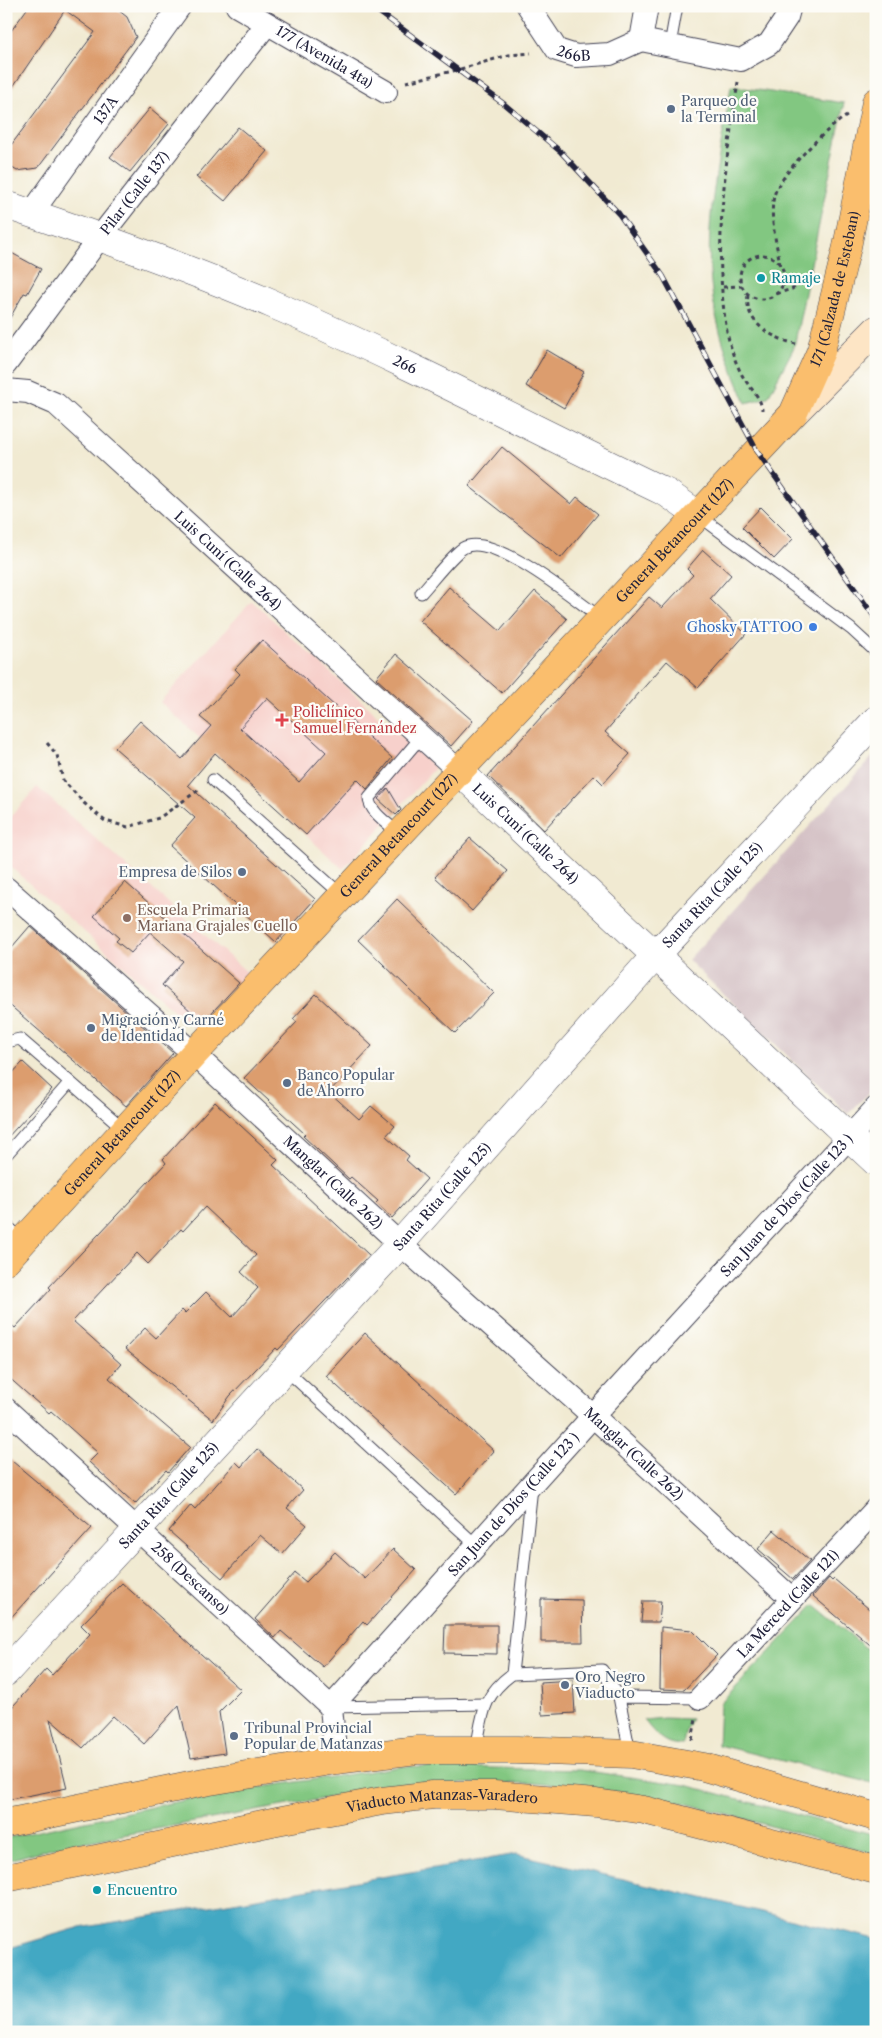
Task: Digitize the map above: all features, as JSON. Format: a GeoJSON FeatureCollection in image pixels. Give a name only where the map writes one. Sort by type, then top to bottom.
{"type":"FeatureCollection","features":[{"type":"Feature","properties":{"kind":"main road","name":"171 (Calzada de Esteban)"},"geometry":{"type":"LineString","coordinates":[[793,414],[820,351],[847,247],[865,107]]}},
{"type":"Feature","properties":{"kind":"main road"},"geometry":{"type":"LineString","coordinates":[[793,414],[876,330]]}},
{"type":"Feature","properties":{"kind":"main road","name":"General Betancourt (127)"},"geometry":{"type":"LineString","coordinates":[[12,1242],[125,1130],[793,414]]}},
{"type":"Feature","properties":{"kind":"main road"},"geometry":{"type":"LineString","coordinates":[[6,1823],[204,1782],[336,1760],[417,1750],[630,1754],[704,1767],[876,1817]]}},
{"type":"Feature","properties":{"kind":"main road","name":"Viaducto Matanzas-Varadero"},"geometry":{"type":"LineString","coordinates":[[6,1878],[382,1801],[433,1796],[494,1795],[596,1803],[644,1810],[876,1870]]}},
{"type":"Feature","properties":{"kind":"street","name":"137A"},"geometry":{"type":"LineString","coordinates":[[19,210],[180,6]]}},
{"type":"Feature","properties":{"kind":"street","name":"177 (Avenida 4ta)"},"geometry":{"type":"LineString","coordinates":[[237,6],[386,92]]}},
{"type":"Feature","properties":{"kind":"street","name":"266B"},"geometry":{"type":"LineString","coordinates":[[528,6],[557,50],[576,56],[610,54],[641,40]]}},
{"type":"Feature","properties":{"kind":"street"},"geometry":{"type":"LineString","coordinates":[[647,6],[641,40],[741,60],[769,44],[787,17],[790,6]]}},
{"type":"Feature","properties":{"kind":"street","name":"Pilar (Calle 137)"},"geometry":{"type":"LineString","coordinates":[[6,364],[100,237],[267,24]]}},
{"type":"Feature","properties":{"kind":"street","name":"266"},"geometry":{"type":"LineString","coordinates":[[19,210],[100,237],[272,304],[441,382],[667,493],[698,515]]}},
{"type":"Feature","properties":{"kind":"street","name":"Luis Cuní (Calle 264)"},"geometry":{"type":"LineString","coordinates":[[6,390],[28,392],[56,404],[422,736],[876,1162]]}},
{"type":"Feature","properties":{"kind":"street","name":"Santa Rita (Calle 125)"},"geometry":{"type":"LineString","coordinates":[[6,1672],[400,1244],[656,956],[876,720]]}},
{"type":"Feature","properties":{"kind":"street","name":"Manglar (Calle 262)"},"geometry":{"type":"LineString","coordinates":[[6,888],[194,1054],[400,1244],[593,1416],[791,1598]]}},
{"type":"Feature","properties":{"kind":"street","name":"San Juan de Díos (Calle 123 )"},"geometry":{"type":"LineString","coordinates":[[331,1707],[532,1483],[876,1108]]}},
{"type":"Feature","properties":{"kind":"street","name":"258 (Descanso)"},"geometry":{"type":"LineString","coordinates":[[6,1410],[138,1528],[331,1707]]}},
{"type":"Feature","properties":{"kind":"street","name":"La Merced (Calle 121)"},"geometry":{"type":"LineString","coordinates":[[700,1698],[791,1598],[876,1509]]}},
{"type":"Feature","properties":{"kind":"street"},"geometry":{"type":"LineString","coordinates":[[331,1707],[336,1760]]}},
{"type":"Feature","properties":{"kind":"lane"},"geometry":{"type":"LineString","coordinates":[[670,45],[676,6]]}},
{"type":"Feature","properties":{"kind":"lane"},"geometry":{"type":"LineString","coordinates":[[698,515],[851,629],[876,652]]}},
{"type":"Feature","properties":{"kind":"lane"},"geometry":{"type":"LineString","coordinates":[[421,593],[464,548],[483,544],[527,564],[602,619]]}},
{"type":"Feature","properties":{"kind":"lane"},"geometry":{"type":"LineString","coordinates":[[401,835],[373,810],[369,803],[369,798],[422,736]]}},
{"type":"Feature","properties":{"kind":"lane"},"geometry":{"type":"LineString","coordinates":[[213,780],[343,896]]}},
{"type":"Feature","properties":{"kind":"lane"},"geometry":{"type":"LineString","coordinates":[[6,1042],[20,1039],[125,1130]]}},
{"type":"Feature","properties":{"kind":"lane"},"geometry":{"type":"LineString","coordinates":[[6,1155],[70,1082]]}},
{"type":"Feature","properties":{"kind":"lane"},"geometry":{"type":"LineString","coordinates":[[285,1369],[476,1545]]}},
{"type":"Feature","properties":{"kind":"lane"},"geometry":{"type":"LineString","coordinates":[[512,1674],[532,1483]]}},
{"type":"Feature","properties":{"kind":"lane"},"geometry":{"type":"LineString","coordinates":[[476,1750],[486,1704],[497,1686],[512,1674],[602,1670],[619,1698],[630,1754]]}},
{"type":"Feature","properties":{"kind":"lane"},"geometry":{"type":"LineString","coordinates":[[619,1698],[700,1698]]}},
{"type":"Feature","properties":{"kind":"lane"},"geometry":{"type":"LineString","coordinates":[[331,1707],[486,1704]]}},
{"type":"Feature","properties":{"kind":"path"},"geometry":{"type":"LineString","coordinates":[[386,92],[409,80],[458,70],[509,55],[557,50]]}},
{"type":"Feature","properties":{"kind":"path"},"geometry":{"type":"LineString","coordinates":[[741,60],[724,197],[723,287],[725,324],[732,352],[743,376],[761,401],[766,441]]}},
{"type":"Feature","properties":{"kind":"path"},"geometry":{"type":"LineString","coordinates":[[780,265],[765,255],[750,259],[741,271],[742,286],[748,294],[756,299],[764,299],[776,294],[784,278],[780,265],[773,213],[776,192],[786,175],[840,119],[865,107]]}},
{"type":"Feature","properties":{"kind":"path"},"geometry":{"type":"LineString","coordinates":[[723,287],[742,286]]}},
{"type":"Feature","properties":{"kind":"path"},"geometry":{"type":"LineString","coordinates":[[748,294],[749,311],[754,320],[764,330],[781,340],[820,351]]}},
{"type":"Feature","properties":{"kind":"path"},"geometry":{"type":"LineString","coordinates":[[46,743],[57,755],[63,780],[84,803],[105,821],[128,827],[159,818],[213,780]]}},
{"type":"Feature","properties":{"kind":"path"},"geometry":{"type":"LineString","coordinates":[[700,1698],[691,1745],[704,1767]]}},
{"type":"Feature","properties":{"kind":"shaded area","name":"Policlínico Samuel Fernández"},"geometry":{"type":"Polygon","coordinates":[[[252,601],[435,768],[343,869],[160,702],[252,601]]]}},
{"type":"Feature","properties":{"kind":"shaded area"},"geometry":{"type":"Polygon","coordinates":[[[876,753],[876,1086],[848,1114],[688,960],[876,753]]]}},
{"type":"Feature","properties":{"kind":"shaded area","name":"Escuela Primaria Mariana Grajales Cuello"},"geometry":{"type":"Polygon","coordinates":[[[37,787],[248,973],[196,1030],[6,863],[6,822],[37,787]]]}},
{"type":"Feature","properties":{"kind":"green space"},"geometry":{"type":"Polygon","coordinates":[[[731,86],[844,103],[794,347],[768,397],[746,403],[719,330],[713,299],[709,258],[715,184],[731,86]]]}},
{"type":"Feature","properties":{"kind":"green space"},"geometry":{"type":"Polygon","coordinates":[[[814,1605],[872,1653],[876,1652],[876,1784],[718,1745],[720,1704],[814,1605]]]}},
{"type":"Feature","properties":{"kind":"green space"},"geometry":{"type":"Polygon","coordinates":[[[664,1718],[691,1719],[686,1728],[683,1744],[671,1743],[660,1738],[644,1720],[664,1718]]]}},
{"type":"Feature","properties":{"kind":"green space"},"geometry":{"type":"Polygon","coordinates":[[[405,1766],[580,1770],[686,1785],[876,1836],[876,1854],[684,1803],[597,1789],[532,1783],[404,1784],[51,1848],[6,1861],[6,1838],[208,1795],[405,1766]]]}},
{"type":"Feature","properties":{"kind":"water"},"geometry":{"type":"Polygon","coordinates":[[[517,1854],[876,1939],[876,2032],[6,2032],[6,1949],[74,1929],[517,1854]]]}},
{"type":"Feature","properties":{"kind":"building"},"geometry":{"type":"Polygon","coordinates":[[[29,6],[113,6],[127,17],[136,37],[38,168],[17,171],[6,164],[6,152],[95,32],[65,10],[6,97],[6,38],[29,6]]]}},
{"type":"Feature","properties":{"kind":"building"},"geometry":{"type":"Polygon","coordinates":[[[150,108],[169,124],[130,172],[110,157],[150,108]]]}},
{"type":"Feature","properties":{"kind":"building"},"geometry":{"type":"Polygon","coordinates":[[[238,127],[267,151],[225,201],[196,177],[238,127]]]}},
{"type":"Feature","properties":{"kind":"building"},"geometry":{"type":"Polygon","coordinates":[[[6,250],[41,269],[27,294],[24,293],[6,325],[6,250]]]}},
{"type":"Feature","properties":{"kind":"building"},"geometry":{"type":"Polygon","coordinates":[[[547,350],[584,372],[564,408],[526,386],[547,350]]]}},
{"type":"Feature","properties":{"kind":"building"},"geometry":{"type":"Polygon","coordinates":[[[502,447],[571,504],[577,497],[598,514],[561,558],[469,486],[502,447]]]}},
{"type":"Feature","properties":{"kind":"building"},"geometry":{"type":"Polygon","coordinates":[[[761,507],[793,539],[774,559],[742,527],[761,507]]]}},
{"type":"Feature","properties":{"kind":"building"},"geometry":{"type":"Polygon","coordinates":[[[703,550],[731,575],[710,599],[746,634],[698,688],[667,661],[605,732],[630,754],[603,784],[594,775],[544,830],[488,776],[649,597],[662,608],[693,575],[687,569],[703,550]]]}},
{"type":"Feature","properties":{"kind":"building"},"geometry":{"type":"Polygon","coordinates":[[[449,587],[500,631],[535,591],[567,619],[502,693],[420,621],[449,587]]]}},
{"type":"Feature","properties":{"kind":"building"},"geometry":{"type":"Polygon","coordinates":[[[262,640],[392,758],[367,789],[357,779],[306,835],[215,753],[188,785],[315,899],[276,942],[170,846],[195,818],[115,748],[140,721],[182,759],[211,726],[200,717],[240,674],[235,669],[262,640]],[[267,698],[240,728],[299,782],[326,752],[267,698]]]}},
{"type":"Feature","properties":{"kind":"building"},"geometry":{"type":"Polygon","coordinates":[[[396,654],[473,721],[451,746],[376,678],[396,654]]]}},
{"type":"Feature","properties":{"kind":"building"},"geometry":{"type":"Polygon","coordinates":[[[388,788],[401,810],[396,815],[378,799],[388,788]]]}},
{"type":"Feature","properties":{"kind":"building"},"geometry":{"type":"Polygon","coordinates":[[[470,838],[508,871],[472,911],[435,877],[470,838]]]}},
{"type":"Feature","properties":{"kind":"building"},"geometry":{"type":"Polygon","coordinates":[[[125,882],[239,983],[203,1022],[162,985],[183,961],[150,932],[131,953],[116,941],[119,938],[94,916],[125,882]]]}},
{"type":"Feature","properties":{"kind":"building"},"geometry":{"type":"Polygon","coordinates":[[[397,899],[494,993],[455,1033],[358,940],[397,899]]]}},
{"type":"Feature","properties":{"kind":"building","name":"Migración y Carné de Identidad"},"geometry":{"type":"Polygon","coordinates":[[[30,926],[173,1053],[126,1106],[6,1002],[6,954],[30,926]]]}},
{"type":"Feature","properties":{"kind":"building"},"geometry":{"type":"Polygon","coordinates":[[[316,994],[372,1046],[329,1092],[359,1119],[371,1106],[395,1126],[386,1136],[409,1156],[406,1160],[427,1179],[392,1218],[376,1203],[378,1201],[351,1177],[349,1179],[303,1136],[305,1134],[244,1078],[297,1022],[293,1019],[316,994]]]}},
{"type":"Feature","properties":{"kind":"building"},"geometry":{"type":"Polygon","coordinates":[[[23,1062],[52,1089],[6,1139],[6,1080],[23,1062]]]}},
{"type":"Feature","properties":{"kind":"building"},"geometry":{"type":"Polygon","coordinates":[[[215,1102],[278,1160],[273,1165],[369,1255],[278,1350],[276,1348],[230,1396],[213,1420],[125,1349],[145,1328],[156,1338],[182,1310],[185,1313],[206,1292],[232,1317],[258,1288],[241,1272],[256,1255],[205,1207],[148,1264],[137,1253],[73,1321],[121,1364],[109,1378],[190,1447],[168,1472],[166,1470],[135,1504],[89,1462],[98,1453],[51,1411],[49,1413],[6,1375],[6,1321],[15,1328],[51,1289],[49,1287],[166,1163],[163,1159],[215,1102]]]}},
{"type":"Feature","properties":{"kind":"building"},"geometry":{"type":"Polygon","coordinates":[[[365,1333],[494,1451],[456,1494],[326,1376],[365,1333]]]}},
{"type":"Feature","properties":{"kind":"building"},"geometry":{"type":"Polygon","coordinates":[[[257,1449],[303,1490],[287,1508],[307,1525],[282,1554],[260,1535],[222,1578],[169,1531],[191,1505],[195,1509],[236,1462],[241,1467],[257,1449]]]}},
{"type":"Feature","properties":{"kind":"building"},"geometry":{"type":"Polygon","coordinates":[[[6,1456],[92,1528],[6,1623],[6,1456]]]}},
{"type":"Feature","properties":{"kind":"building"},"geometry":{"type":"Polygon","coordinates":[[[774,1530],[810,1561],[793,1579],[758,1549],[774,1530]]]}},
{"type":"Feature","properties":{"kind":"building"},"geometry":{"type":"Polygon","coordinates":[[[393,1549],[416,1570],[367,1625],[363,1621],[323,1667],[281,1631],[275,1638],[255,1619],[295,1573],[306,1582],[335,1552],[365,1579],[393,1549]]]}},
{"type":"Feature","properties":{"kind":"building"},"geometry":{"type":"Polygon","coordinates":[[[829,1578],[832,1581],[834,1579],[876,1615],[876,1650],[813,1596],[829,1578]]]}},
{"type":"Feature","properties":{"kind":"building"},"geometry":{"type":"Polygon","coordinates":[[[122,1583],[241,1690],[219,1712],[225,1753],[191,1758],[179,1705],[144,1744],[113,1716],[83,1748],[50,1719],[67,1788],[6,1800],[6,1714],[46,1669],[52,1675],[90,1634],[81,1625],[122,1583]]]}},
{"type":"Feature","properties":{"kind":"building"},"geometry":{"type":"Polygon","coordinates":[[[541,1599],[582,1600],[583,1642],[541,1642],[541,1599]]]}},
{"type":"Feature","properties":{"kind":"building"},"geometry":{"type":"Polygon","coordinates":[[[643,1601],[661,1601],[659,1622],[641,1622],[643,1601]]]}},
{"type":"Feature","properties":{"kind":"building"},"geometry":{"type":"Polygon","coordinates":[[[445,1625],[497,1625],[497,1654],[444,1653],[445,1625]]]}},
{"type":"Feature","properties":{"kind":"building"},"geometry":{"type":"Polygon","coordinates":[[[661,1627],[692,1630],[717,1655],[684,1690],[660,1689],[661,1627]]]}},
{"type":"Feature","properties":{"kind":"building"},"geometry":{"type":"Polygon","coordinates":[[[573,1680],[575,1713],[542,1715],[540,1682],[573,1680]]]}},
{"type":"Feature","properties":{"kind":"railway"},"geometry":{"type":"LineString","coordinates":[[371,6],[504,104],[561,152],[619,214],[663,276],[757,451],[876,619]]}},
{"type":"Feature","properties":{"kind":"place","name":"Parqueo de la Terminal"},"geometry":{"type":"Point","coordinates":[671,109]}},
{"type":"Feature","properties":{"kind":"place","name":"Ramaje"},"geometry":{"type":"Point","coordinates":[761,278]}},
{"type":"Feature","properties":{"kind":"place","name":"Ghosky TATTOO"},"geometry":{"type":"Point","coordinates":[813,627]}},
{"type":"Feature","properties":{"kind":"place","name":"Policlínico Samuel Fernández"},"geometry":{"type":"Point","coordinates":[282,720]}},
{"type":"Feature","properties":{"kind":"place","name":"Empresa de Silos"},"geometry":{"type":"Point","coordinates":[242,872]}},
{"type":"Feature","properties":{"kind":"place","name":"Escuela Primaria Mariana Grajales Cuello"},"geometry":{"type":"Point","coordinates":[127,918]}},
{"type":"Feature","properties":{"kind":"place","name":"Migración y Carné de Identidad"},"geometry":{"type":"Point","coordinates":[91,1028]}},
{"type":"Feature","properties":{"kind":"place","name":"Banco Popular de Ahorro"},"geometry":{"type":"Point","coordinates":[287,1083]}},
{"type":"Feature","properties":{"kind":"place","name":"Oro Negro Viaducto"},"geometry":{"type":"Point","coordinates":[565,1685]}},
{"type":"Feature","properties":{"kind":"place","name":"Tribunal Provincial Popular de Matanzas"},"geometry":{"type":"Point","coordinates":[234,1736]}},
{"type":"Feature","properties":{"kind":"place","name":"Encuentro"},"geometry":{"type":"Point","coordinates":[97,1890]}}]}
